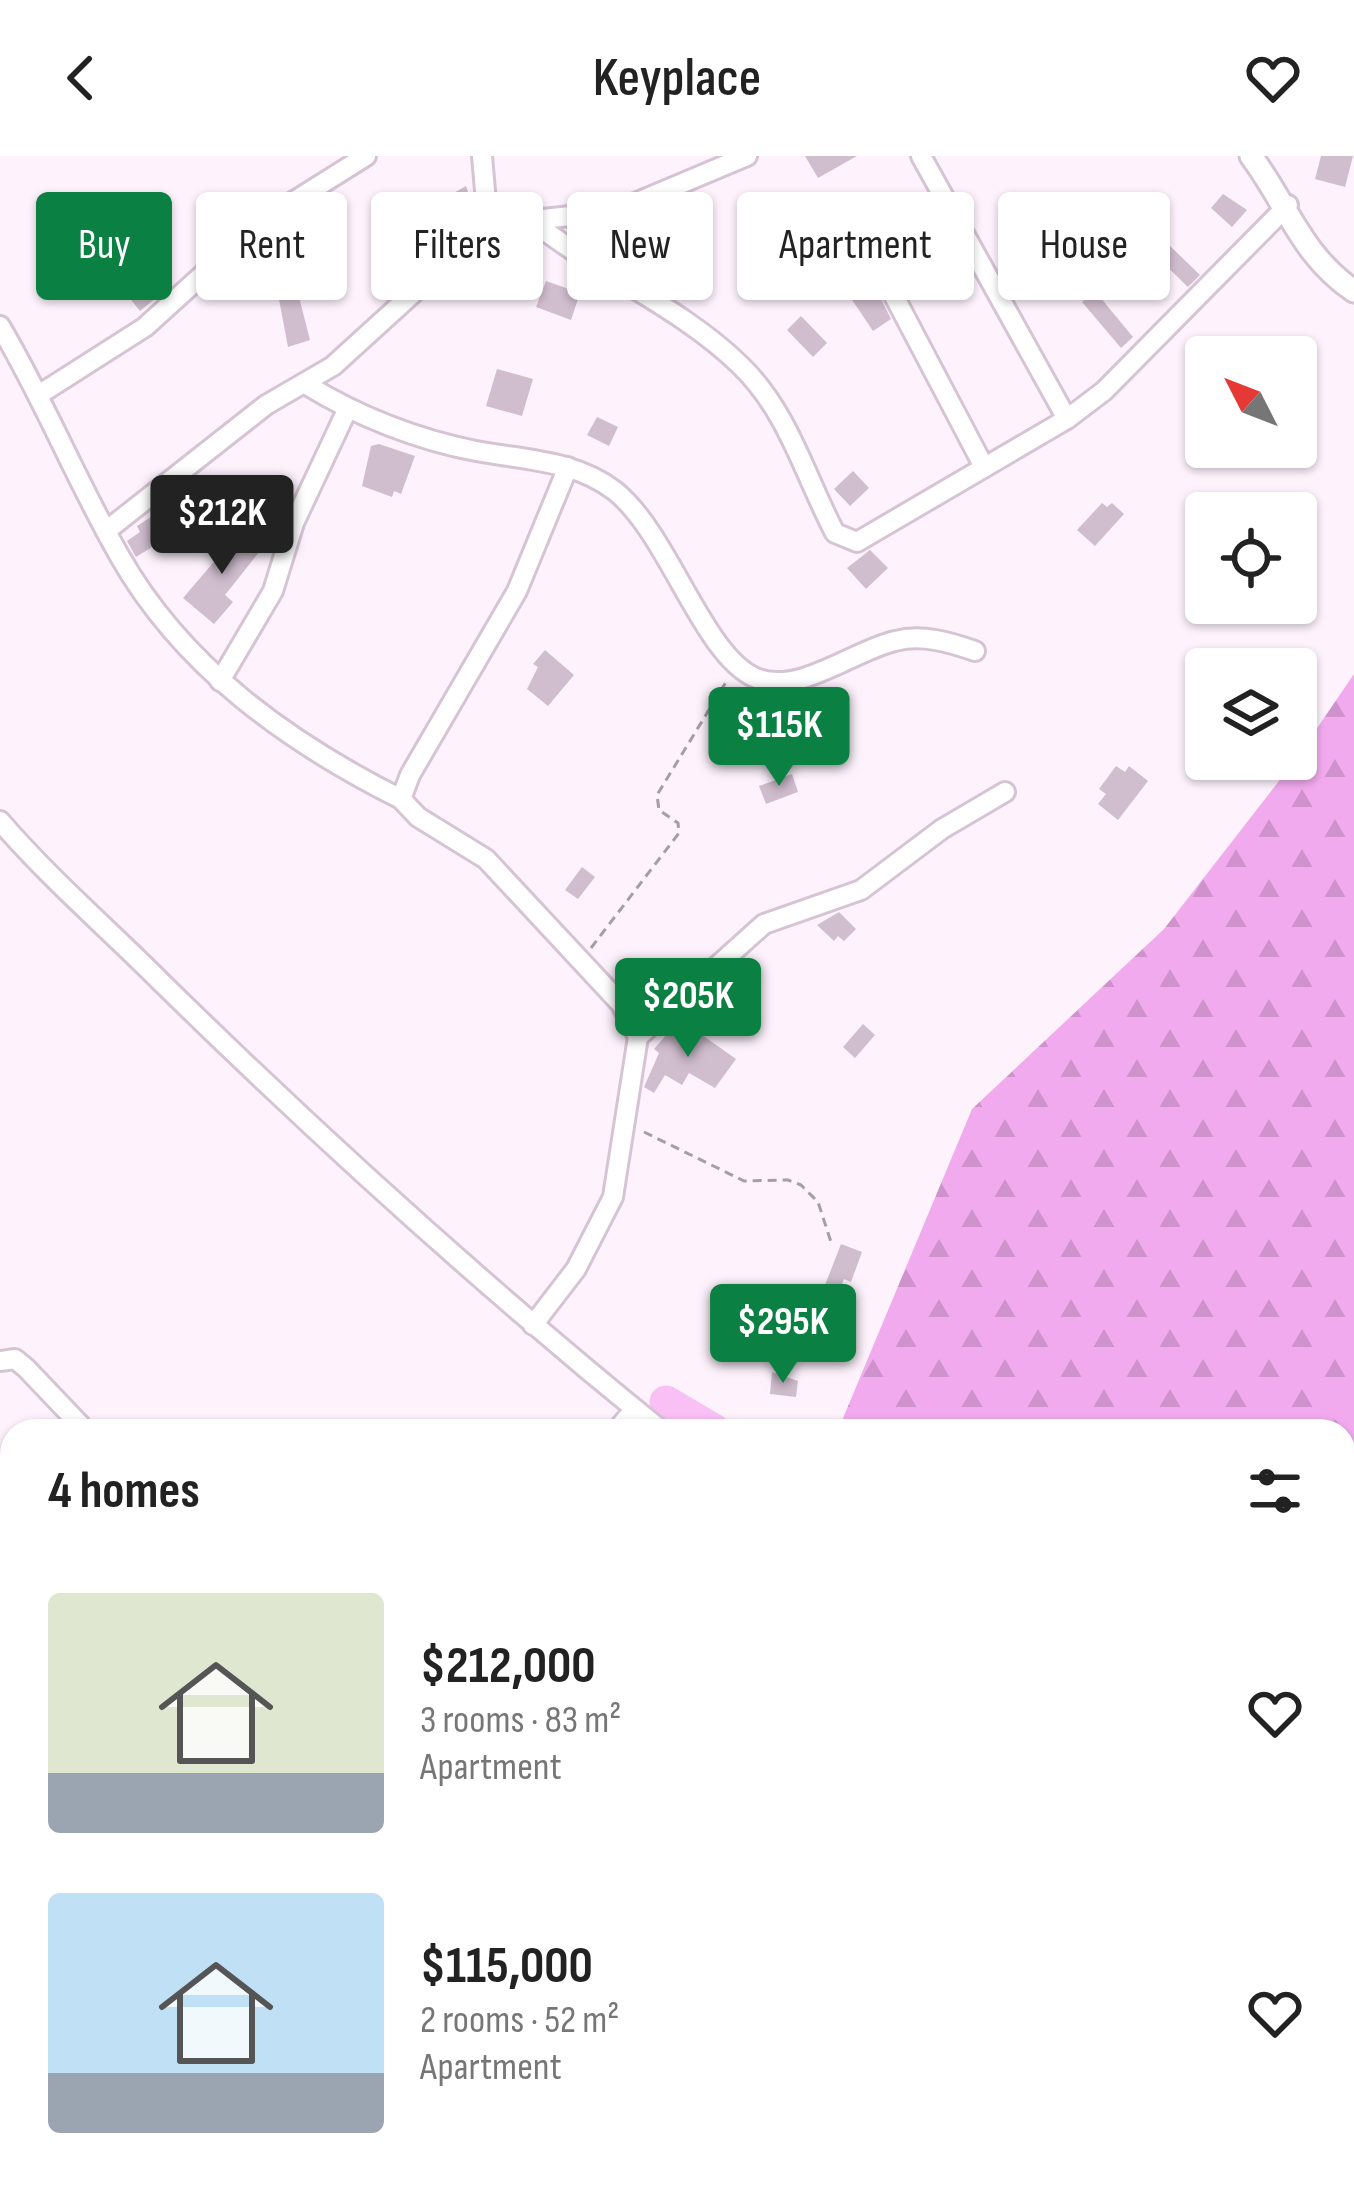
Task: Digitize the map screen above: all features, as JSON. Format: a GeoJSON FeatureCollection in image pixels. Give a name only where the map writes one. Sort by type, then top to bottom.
{"type":"FeatureCollection","features":[{"type":"Feature","properties":{"kind":"street"},"geometry":{"type":"LineString","coordinates":[[40,394],[145,327],[261,222],[366,156]]}},
{"type":"Feature","properties":{"kind":"street"},"geometry":{"type":"LineString","coordinates":[[482,156],[485,192]]}},
{"type":"Feature","properties":{"kind":"street"},"geometry":{"type":"LineString","coordinates":[[543,217],[616,211],[747,156]]}},
{"type":"Feature","properties":{"kind":"street"},"geometry":{"type":"LineString","coordinates":[[921,156],[940,192]]}},
{"type":"Feature","properties":{"kind":"street"},"geometry":{"type":"LineString","coordinates":[[1251,156],[1288,206],[1306,251],[1354,291]]}},
{"type":"Feature","properties":{"kind":"street"},"geometry":{"type":"LineString","coordinates":[[543,229],[608,277],[681,317],[742,367],[802,454],[841,539],[857,542],[1067,419],[1167,334],[1288,206]]}},
{"type":"Feature","properties":{"kind":"street"},"geometry":{"type":"LineString","coordinates":[[974,255],[1067,419]]}},
{"type":"Feature","properties":{"kind":"street"},"geometry":{"type":"LineString","coordinates":[[106,531],[266,405],[308,385],[404,300]]}},
{"type":"Feature","properties":{"kind":"street"},"geometry":{"type":"LineString","coordinates":[[896,300],[983,465]]}},
{"type":"Feature","properties":{"kind":"street"},"geometry":{"type":"LineString","coordinates":[[0,326],[40,394],[134,580],[220,681],[295,741],[401,799],[418,817],[486,859],[621,1004],[638,1036],[614,1197],[576,1269],[533,1325]]}},
{"type":"Feature","properties":{"kind":"street"},"geometry":{"type":"LineString","coordinates":[[308,385],[347,410],[473,451],[568,467],[617,492],[647,524],[707,628],[758,679],[783,682],[912,638],[975,651]]}},
{"type":"Feature","properties":{"kind":"street"},"geometry":{"type":"LineString","coordinates":[[220,681],[273,591],[294,523],[347,410]]}},
{"type":"Feature","properties":{"kind":"street"},"geometry":{"type":"LineString","coordinates":[[401,799],[410,775],[518,591],[568,467]]}},
{"type":"Feature","properties":{"kind":"street"},"geometry":{"type":"LineString","coordinates":[[638,1036],[764,924],[860,890],[942,829],[1005,792]]}},
{"type":"Feature","properties":{"kind":"street"},"geometry":{"type":"LineString","coordinates":[[0,821],[87,915],[247,1066],[533,1325],[647,1419]]}},
{"type":"Feature","properties":{"kind":"street"},"geometry":{"type":"LineString","coordinates":[[0,1342],[8,1360],[73,1419]]}},
{"type":"Feature","properties":{"kind":"street"},"geometry":{"type":"LineString","coordinates":[[626,1419],[635,1409]]}},
{"type":"Feature","properties":{"kind":"path"},"geometry":{"type":"LineString","coordinates":[[579,963],[676,837],[678,823],[659,810],[657,795],[706,709],[740,665]]}},
{"type":"Feature","properties":{"kind":"path"},"geometry":{"type":"LineString","coordinates":[[626,1123],[744,1181],[788,1180],[801,1185],[818,1202],[831,1242]]}},
{"type":"Feature","properties":{"kind":"green space"},"geometry":{"type":"Polygon","coordinates":[[[1354,674],[1354,1419],[843,1419],[972,1109],[1164,929],[1280,780],[1317,780],[1317,728],[1354,674]]]}},
{"type":"Feature","properties":{"kind":"building"},"geometry":{"type":"Polygon","coordinates":[[[805,156],[857,156],[818,178],[805,156]]]}},
{"type":"Feature","properties":{"kind":"building"},"geometry":{"type":"Polygon","coordinates":[[[1321,156],[1353,156],[1345,187],[1315,179],[1321,156]]]}},
{"type":"Feature","properties":{"kind":"building"},"geometry":{"type":"Polygon","coordinates":[[[1223,194],[1247,210],[1232,227],[1211,208],[1223,194]]]}},
{"type":"Feature","properties":{"kind":"building"},"geometry":{"type":"Polygon","coordinates":[[[1170,246],[1200,275],[1188,287],[1170,270],[1170,246]]]}},
{"type":"Feature","properties":{"kind":"building"},"geometry":{"type":"Polygon","coordinates":[[[546,281],[567,288],[567,300],[578,300],[571,320],[536,307],[543,300],[546,281]]]}},
{"type":"Feature","properties":{"kind":"building"},"geometry":{"type":"Polygon","coordinates":[[[131,300],[153,300],[140,311],[131,300]]]}},
{"type":"Feature","properties":{"kind":"building"},"geometry":{"type":"Polygon","coordinates":[[[279,300],[300,300],[310,340],[288,347],[279,300]]]}},
{"type":"Feature","properties":{"kind":"building"},"geometry":{"type":"Polygon","coordinates":[[[852,300],[882,300],[891,319],[873,331],[852,300]]]}},
{"type":"Feature","properties":{"kind":"building"},"geometry":{"type":"Polygon","coordinates":[[[1102,300],[1133,337],[1121,348],[1082,302],[1102,300]]]}},
{"type":"Feature","properties":{"kind":"building"},"geometry":{"type":"Polygon","coordinates":[[[801,316],[827,343],[813,357],[787,330],[801,316]]]}},
{"type":"Feature","properties":{"kind":"building"},"geometry":{"type":"Polygon","coordinates":[[[497,369],[533,379],[522,416],[486,406],[497,369]]]}},
{"type":"Feature","properties":{"kind":"building"},"geometry":{"type":"Polygon","coordinates":[[[597,417],[618,427],[609,446],[587,435],[597,417]]]}},
{"type":"Feature","properties":{"kind":"building"},"geometry":{"type":"Polygon","coordinates":[[[379,444],[415,456],[401,494],[394,491],[392,497],[362,486],[371,446],[379,444]]]}},
{"type":"Feature","properties":{"kind":"building"},"geometry":{"type":"Polygon","coordinates":[[[853,471],[869,488],[850,506],[834,489],[853,471]]]}},
{"type":"Feature","properties":{"kind":"building"},"geometry":{"type":"Polygon","coordinates":[[[1102,503],[1107,507],[1112,503],[1124,514],[1095,546],[1077,530],[1102,503]]]}},
{"type":"Feature","properties":{"kind":"building"},"geometry":{"type":"Polygon","coordinates":[[[154,515],[165,533],[160,542],[136,557],[127,541],[140,532],[137,526],[154,515]]]}},
{"type":"Feature","properties":{"kind":"building"},"geometry":{"type":"Polygon","coordinates":[[[233,529],[260,551],[225,595],[233,602],[214,624],[183,598],[218,557],[214,554],[233,529]]]}},
{"type":"Feature","properties":{"kind":"building"},"geometry":{"type":"Polygon","coordinates":[[[870,550],[888,568],[866,589],[847,568],[870,550]]]}},
{"type":"Feature","properties":{"kind":"building"},"geometry":{"type":"Polygon","coordinates":[[[545,650],[574,675],[548,706],[527,689],[538,667],[533,664],[545,650]]]}},
{"type":"Feature","properties":{"kind":"building"},"geometry":{"type":"Polygon","coordinates":[[[1116,766],[1125,772],[1129,766],[1148,781],[1118,820],[1098,804],[1106,794],[1099,789],[1116,766]]]}},
{"type":"Feature","properties":{"kind":"building"},"geometry":{"type":"Polygon","coordinates":[[[792,774],[798,792],[766,804],[759,786],[792,774]]]}},
{"type":"Feature","properties":{"kind":"building"},"geometry":{"type":"Polygon","coordinates":[[[582,867],[595,877],[578,899],[565,890],[582,867]]]}},
{"type":"Feature","properties":{"kind":"building"},"geometry":{"type":"Polygon","coordinates":[[[839,912],[856,929],[844,941],[838,936],[834,941],[817,925],[839,912]]]}},
{"type":"Feature","properties":{"kind":"building"},"geometry":{"type":"Polygon","coordinates":[[[863,1024],[875,1035],[855,1058],[843,1047],[863,1024]]]}},
{"type":"Feature","properties":{"kind":"building"},"geometry":{"type":"Polygon","coordinates":[[[675,1025],[696,1044],[702,1035],[736,1059],[715,1088],[689,1073],[682,1085],[665,1075],[654,1093],[644,1087],[659,1053],[654,1049],[675,1025]]]}},
{"type":"Feature","properties":{"kind":"building"},"geometry":{"type":"Polygon","coordinates":[[[841,1244],[862,1252],[851,1282],[844,1279],[833,1307],[839,1308],[833,1329],[801,1321],[807,1300],[818,1303],[841,1244]]]}},
{"type":"Feature","properties":{"kind":"building"},"geometry":{"type":"Polygon","coordinates":[[[772,1372],[798,1381],[796,1397],[770,1394],[772,1372]]]}},
{"type":"Feature","properties":{"kind":"waterway"},"geometry":{"type":"LineString","coordinates":[[666,1402],[695,1419]]}}]}
